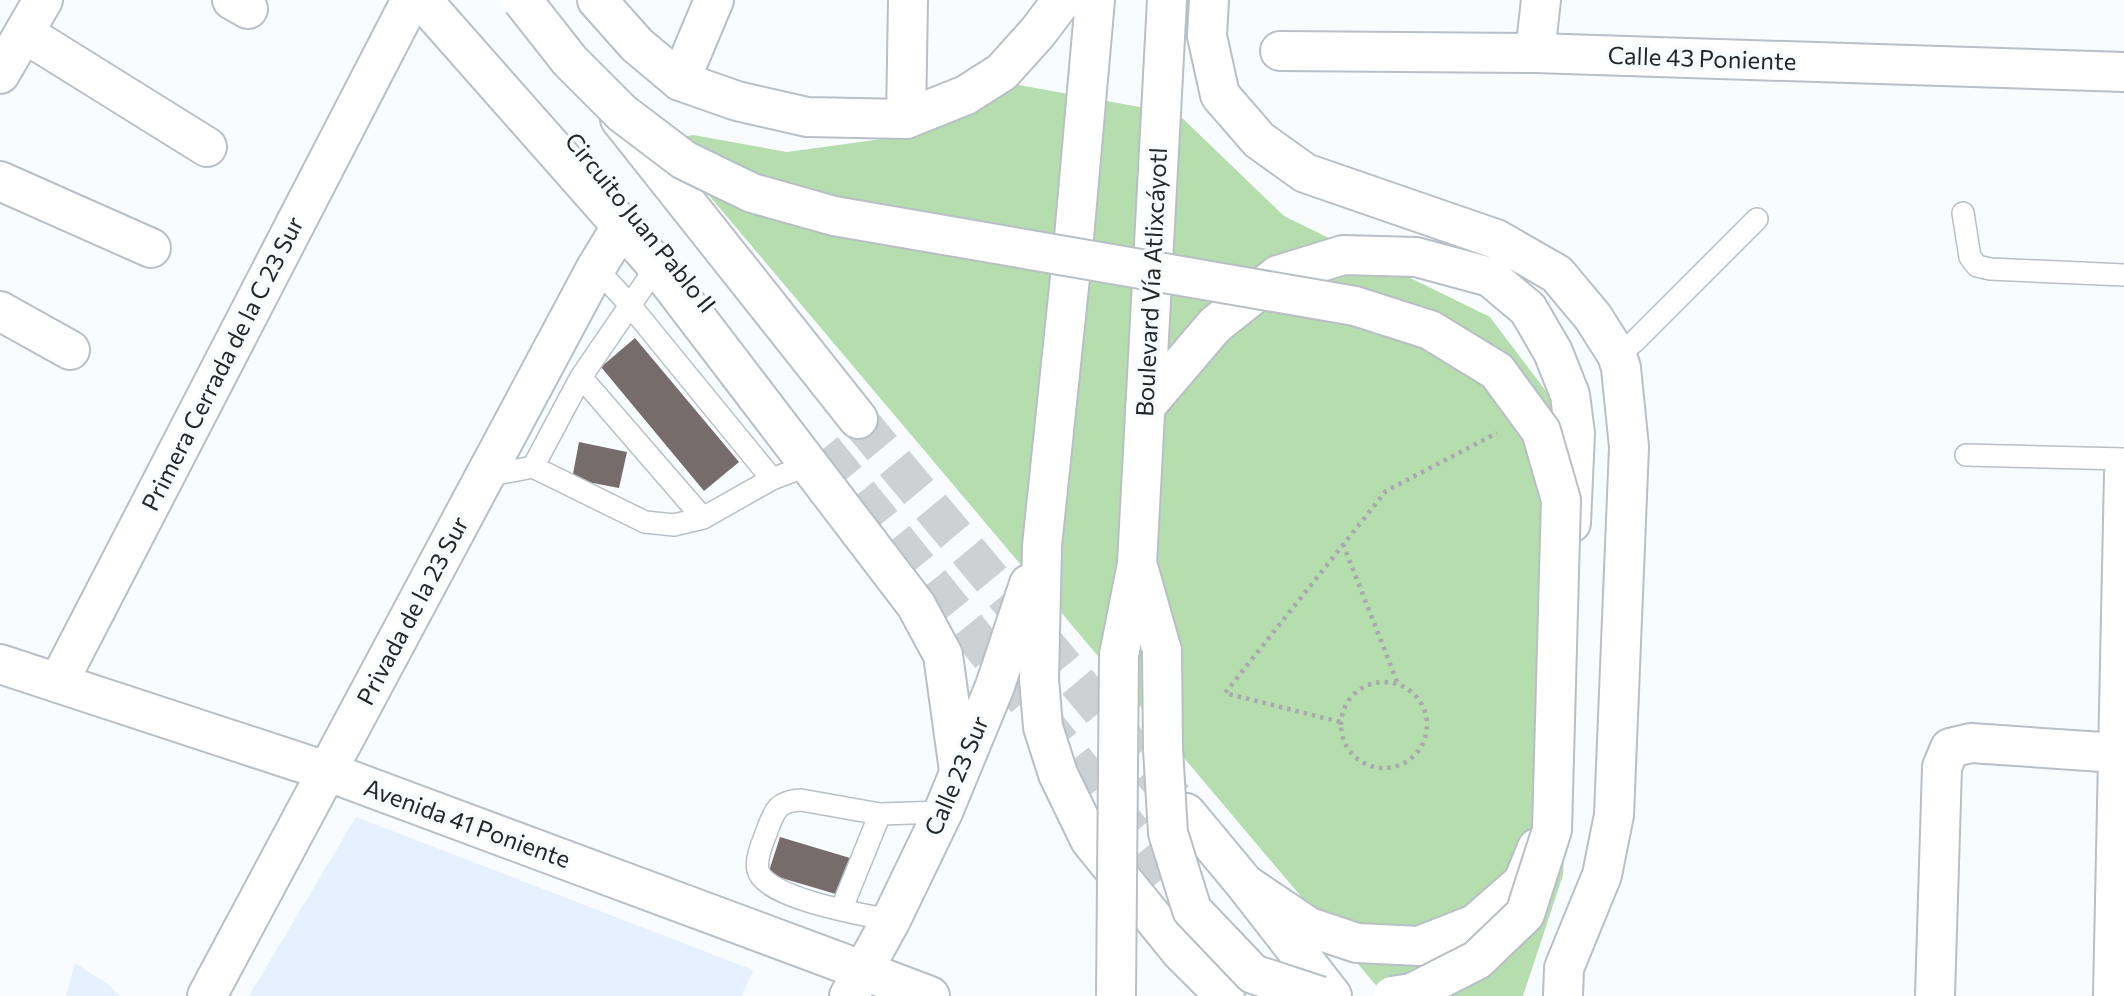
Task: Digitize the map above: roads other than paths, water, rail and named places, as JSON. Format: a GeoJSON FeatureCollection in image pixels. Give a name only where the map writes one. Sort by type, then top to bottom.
{"type":"FeatureCollection","features":[{"type":"Feature","properties":{"kind":"main road"},"geometry":{"type":"LineString","coordinates":[[0,74],[43,0]]}},
{"type":"Feature","properties":{"kind":"main road","name":"Primera Cerrada de la C 23 Sur"},"geometry":{"type":"LineString","coordinates":[[58,683],[411,0]]}},
{"type":"Feature","properties":{"kind":"main road"},"geometry":{"type":"LineString","coordinates":[[422,0],[657,266],[816,457],[916,605],[943,655],[959,771]]}},
{"type":"Feature","properties":{"kind":"main road","name":"Circuito Juan Pablo II"},"geometry":{"type":"LineString","coordinates":[[455,0],[584,153],[816,457]]}},
{"type":"Feature","properties":{"kind":"main road"},"geometry":{"type":"LineString","coordinates":[[523,0],[570,61],[622,113],[684,160],[752,192],[834,216],[1355,306],[1430,330],[1497,371],[1541,431],[1561,500],[1552,830],[1525,914],[1477,960],[1412,993],[1392,996]]}},
{"type":"Feature","properties":{"kind":"main road","name":"Circuito Juan Pablo II"},"geometry":{"type":"LineString","coordinates":[[523,0],[858,419]]}},
{"type":"Feature","properties":{"kind":"main road"},"geometry":{"type":"LineString","coordinates":[[597,0],[637,45],[680,81],[737,101],[807,117],[906,119],[966,95],[1002,72],[1062,0]]}},
{"type":"Feature","properties":{"kind":"main road"},"geometry":{"type":"LineString","coordinates":[[680,81],[714,0]]}},
{"type":"Feature","properties":{"kind":"main road"},"geometry":{"type":"LineString","coordinates":[[906,119],[908,0]]}},
{"type":"Feature","properties":{"kind":"main road"},"geometry":{"type":"LineString","coordinates":[[1095,0],[1073,249],[1042,546],[1039,679],[1043,727],[1058,774],[1090,840],[1181,952],[1225,996]]}},
{"type":"Feature","properties":{"kind":"main road","name":"Boulevard Vía Atlixcáyotl"},"geometry":{"type":"LineString","coordinates":[[1137,564],[1167,0]]}},
{"type":"Feature","properties":{"kind":"main road"},"geometry":{"type":"LineString","coordinates":[[1209,0],[1207,36],[1220,95],[1259,140],[1305,173],[1496,239],[1557,274],[1593,317],[1617,355],[1621,368],[1629,447],[1614,815],[1602,875],[1564,968],[1563,996]]}},
{"type":"Feature","properties":{"kind":"main road"},"geometry":{"type":"LineString","coordinates":[[1535,53],[1541,0]]}},
{"type":"Feature","properties":{"kind":"main road"},"geometry":{"type":"LineString","coordinates":[[24,33],[207,147]]}},
{"type":"Feature","properties":{"kind":"main road","name":"Calle 43 Poniente"},"geometry":{"type":"LineString","coordinates":[[1280,51],[1535,53],[2124,72]]}},
{"type":"Feature","properties":{"kind":"main road"},"geometry":{"type":"LineString","coordinates":[[0,181],[151,248]]}},
{"type":"Feature","properties":{"kind":"main road","name":"Privada de la 23 Sur"},"geometry":{"type":"LineString","coordinates":[[207,996],[596,268],[621,227]]}},
{"type":"Feature","properties":{"kind":"main road"},"geometry":{"type":"LineString","coordinates":[[1145,407],[1215,325],[1278,275],[1343,255],[1416,257],[1490,277],[1528,309],[1553,352],[1570,395],[1575,433],[1559,795],[1523,882],[1475,924],[1419,946],[1357,943],[1309,927],[1245,884]]}},
{"type":"Feature","properties":{"kind":"main road"},"geometry":{"type":"LineString","coordinates":[[0,312],[71,350]]}},
{"type":"Feature","properties":{"kind":"main road"},"geometry":{"type":"LineString","coordinates":[[2113,996],[2124,474]]}},
{"type":"Feature","properties":{"kind":"main road","name":"Calle 23 Sur"},"geometry":{"type":"LineString","coordinates":[[856,983],[891,920],[943,812],[995,686],[1042,546]]}},
{"type":"Feature","properties":{"kind":"main road"},"geometry":{"type":"LineString","coordinates":[[1137,564],[1162,650],[1163,748],[1168,833],[1192,911],[1253,974],[1320,996]]}},
{"type":"Feature","properties":{"kind":"main road"},"geometry":{"type":"LineString","coordinates":[[1116,996],[1119,655],[1137,564]]}},
{"type":"Feature","properties":{"kind":"main road","name":"Avenida 41 Poniente"},"geometry":{"type":"LineString","coordinates":[[0,664],[326,771],[856,983],[930,996]]}},
{"type":"Feature","properties":{"kind":"main road"},"geometry":{"type":"LineString","coordinates":[[1936,996],[1942,767],[1950,748],[1971,743],[2117,753]]}},
{"type":"Feature","properties":{"kind":"main road"},"geometry":{"type":"LineString","coordinates":[[1186,813],[1332,996]]}},
{"type":"Feature","properties":{"kind":"main road"},"geometry":{"type":"LineString","coordinates":[[1167,875],[1274,996]]}},
{"type":"Feature","properties":{"kind":"lane"},"geometry":{"type":"LineString","coordinates":[[1963,213],[1970,257],[1977,266],[1990,269],[2124,275]]}},
{"type":"Feature","properties":{"kind":"lane"},"geometry":{"type":"LineString","coordinates":[[1617,355],[1634,342],[1757,219]]}},
{"type":"Feature","properties":{"kind":"lane"},"geometry":{"type":"LineString","coordinates":[[533,467],[581,377],[657,266]]}},
{"type":"Feature","properties":{"kind":"lane"},"geometry":{"type":"LineString","coordinates":[[596,268],[629,304],[772,479]]}},
{"type":"Feature","properties":{"kind":"lane"},"geometry":{"type":"LineString","coordinates":[[581,377],[703,518]]}},
{"type":"Feature","properties":{"kind":"lane"},"geometry":{"type":"LineString","coordinates":[[1966,456],[2124,460]]}},
{"type":"Feature","properties":{"kind":"lane"},"geometry":{"type":"LineString","coordinates":[[486,476],[533,467],[645,522],[674,525],[703,518],[816,457]]}},
{"type":"Feature","properties":{"kind":"lane"},"geometry":{"type":"LineString","coordinates":[[891,920],[841,910],[775,889],[764,882],[757,870],[758,856],[772,817],[778,807],[789,801],[801,800],[880,814],[943,812]]}},
{"type":"Feature","properties":{"kind":"lane"},"geometry":{"type":"LineString","coordinates":[[841,910],[880,814]]}},
{"type":"Feature","properties":{"kind":"tunnel"},"geometry":{"type":"LineString","coordinates":[[858,419],[1178,803]]}},
{"type":"Feature","properties":{"kind":"tunnel"},"geometry":{"type":"LineString","coordinates":[[823,449],[1167,875]]}}]}
